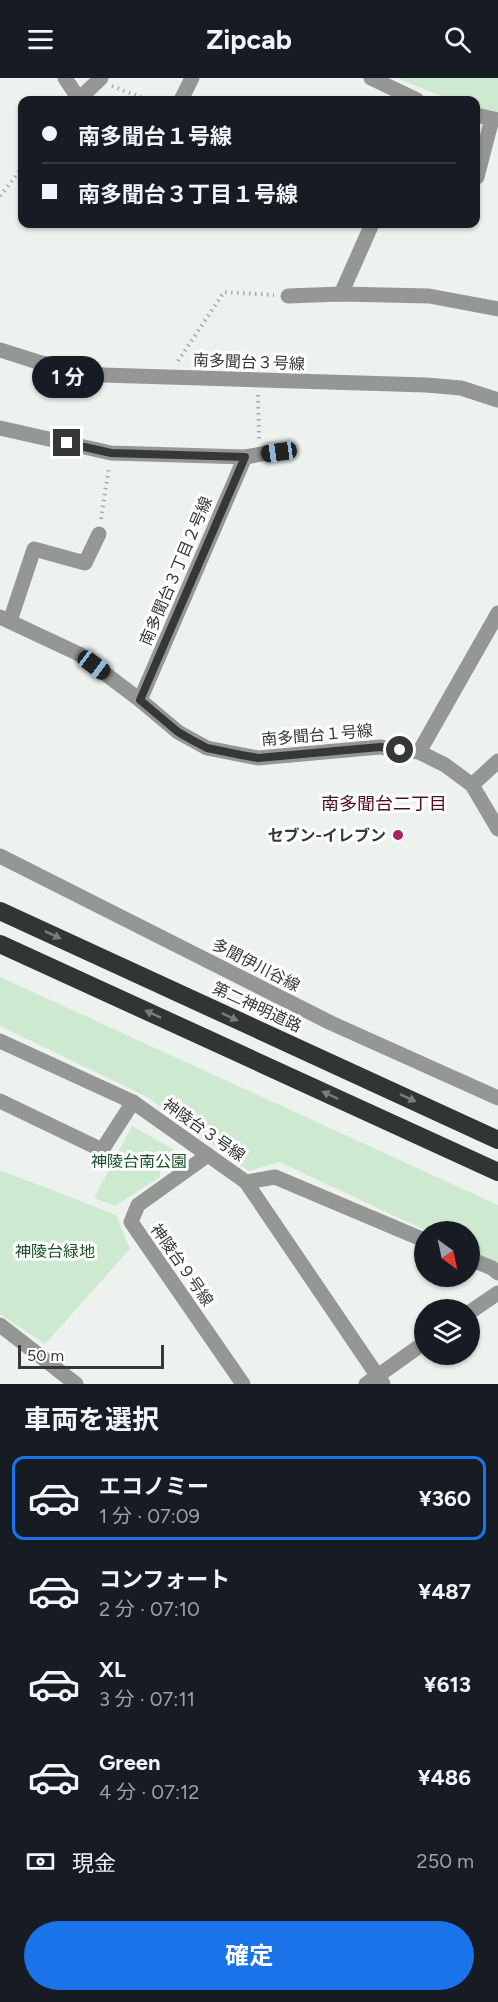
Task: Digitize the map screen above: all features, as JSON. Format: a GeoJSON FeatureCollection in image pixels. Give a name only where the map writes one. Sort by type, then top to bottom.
{"type":"FeatureCollection","features":[{"type":"Feature","properties":{"kind":"highway","name":"第二神明道路"},"geometry":{"type":"LineString","coordinates":[[0,911],[498,1140]]}},
{"type":"Feature","properties":{"kind":"highway"},"geometry":{"type":"LineString","coordinates":[[0,944],[498,1172]]}},
{"type":"Feature","properties":{"kind":"street"},"geometry":{"type":"LineString","coordinates":[[65,78],[76,96]]}},
{"type":"Feature","properties":{"kind":"street"},"geometry":{"type":"LineString","coordinates":[[83,96],[101,78]]}},
{"type":"Feature","properties":{"kind":"street"},"geometry":{"type":"LineString","coordinates":[[183,96],[192,78]]}},
{"type":"Feature","properties":{"kind":"street"},"geometry":{"type":"LineString","coordinates":[[370,78],[408,96]]}},
{"type":"Feature","properties":{"kind":"street"},"geometry":{"type":"LineString","coordinates":[[480,116],[495,119],[480,167]]}},
{"type":"Feature","properties":{"kind":"street"},"geometry":{"type":"LineString","coordinates":[[341,294],[370,228]]}},
{"type":"Feature","properties":{"kind":"street"},"geometry":{"type":"LineString","coordinates":[[288,296],[341,294],[429,296],[498,309]]}},
{"type":"Feature","properties":{"kind":"street","name":"南多聞台３号線"},"geometry":{"type":"LineString","coordinates":[[0,350],[38,363],[103,375],[426,385],[461,388],[498,400]]}},
{"type":"Feature","properties":{"kind":"street"},"geometry":{"type":"LineString","coordinates":[[0,428],[111,453],[252,456],[279,452]]}},
{"type":"Feature","properties":{"kind":"street","name":"南多聞台３丁目２号線"},"geometry":{"type":"LineString","coordinates":[[140,700],[252,456]]}},
{"type":"Feature","properties":{"kind":"street"},"geometry":{"type":"LineString","coordinates":[[5,619],[33,549],[85,564],[99,534]]}},
{"type":"Feature","properties":{"kind":"street"},"geometry":{"type":"LineString","coordinates":[[419,752],[498,613]]}},
{"type":"Feature","properties":{"kind":"street","name":"南多聞台１号線"},"geometry":{"type":"LineString","coordinates":[[5,619],[80,654],[178,732],[207,748],[258,758],[380,747],[419,752],[445,765],[472,785],[498,829]]}},
{"type":"Feature","properties":{"kind":"street"},"geometry":{"type":"LineString","coordinates":[[472,785],[498,761]]}},
{"type":"Feature","properties":{"kind":"street","name":"多聞伊川谷線"},"geometry":{"type":"LineString","coordinates":[[0,856],[331,1023],[498,1098]]}},
{"type":"Feature","properties":{"kind":"street","name":"神陵台３号線"},"geometry":{"type":"LineString","coordinates":[[0,1041],[133,1102],[246,1182],[275,1177],[414,1236]]}},
{"type":"Feature","properties":{"kind":"street"},"geometry":{"type":"LineString","coordinates":[[0,1101],[102,1150],[133,1102]]}},
{"type":"Feature","properties":{"kind":"street","name":"神陵台９号線"},"geometry":{"type":"LineString","coordinates":[[208,1155],[138,1205],[131,1222],[243,1384]]}},
{"type":"Feature","properties":{"kind":"street"},"geometry":{"type":"LineString","coordinates":[[246,1182],[376,1381],[414,1351]]}},
{"type":"Feature","properties":{"kind":"street"},"geometry":{"type":"LineString","coordinates":[[480,1263],[498,1273]]}},
{"type":"Feature","properties":{"kind":"street"},"geometry":{"type":"LineString","coordinates":[[480,1305],[498,1293]]}},
{"type":"Feature","properties":{"kind":"street"},"geometry":{"type":"LineString","coordinates":[[0,1325],[76,1384]]}},
{"type":"Feature","properties":{"kind":"path"},"geometry":{"type":"LineString","coordinates":[[118,88],[138,96]]}},
{"type":"Feature","properties":{"kind":"path"},"geometry":{"type":"LineString","coordinates":[[0,196],[18,173]]}},
{"type":"Feature","properties":{"kind":"path"},"geometry":{"type":"LineString","coordinates":[[167,377],[224,292],[288,296]]}},
{"type":"Feature","properties":{"kind":"path"},"geometry":{"type":"LineString","coordinates":[[252,456],[258,380]]}},
{"type":"Feature","properties":{"kind":"path"},"geometry":{"type":"LineString","coordinates":[[99,534],[111,453]]}},
{"type":"Feature","properties":{"kind":"green space"},"geometry":{"type":"Polygon","coordinates":[[[397,78],[498,78],[498,116],[480,112],[480,96],[441,96],[397,78]]]}},
{"type":"Feature","properties":{"kind":"green space"},"geometry":{"type":"Polygon","coordinates":[[[0,977],[498,1205],[498,1265],[480,1256],[480,1221],[414,1221],[414,1225],[279,1162],[249,1171],[147,1097],[0,1026],[0,977]]]}},
{"type":"Feature","properties":{"kind":"green space","name":"神陵台南公園"},"geometry":{"type":"Polygon","coordinates":[[[132,1126],[173,1149],[173,1158],[161,1165],[160,1177],[115,1206],[94,1198],[132,1126]]]}},
{"type":"Feature","properties":{"kind":"green space","name":"神陵台緑地"},"geometry":{"type":"Polygon","coordinates":[[[0,1170],[116,1215],[130,1249],[45,1344],[0,1314],[0,1170]]]}},
{"type":"Feature","properties":{"kind":"place","name":"セブン-イレブン"},"geometry":{"type":"Point","coordinates":[398,835]}},
{"type":"Feature","properties":{"kind":"district","name":"南多聞台二丁目"},"geometry":{"type":"Point","coordinates":[384,804]}},
{"type":"Feature","properties":{"kind":"route"},"geometry":{"type":"LineString","coordinates":[[67,443],[111,453],[245,457],[140,700],[178,732],[207,748],[258,758],[380,747],[400,750]]}}]}
